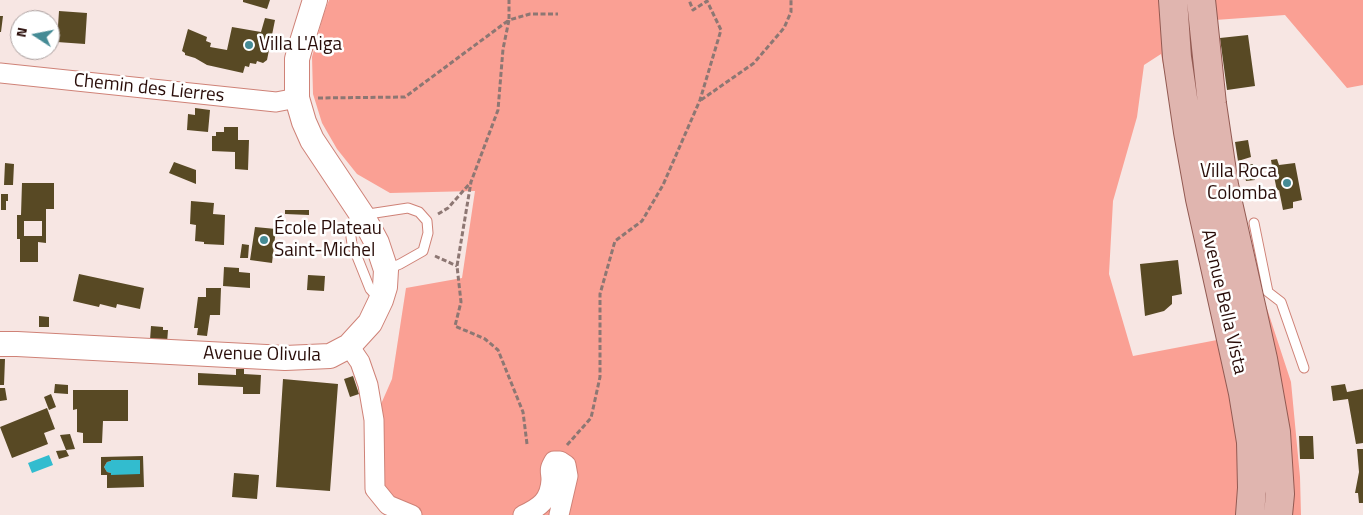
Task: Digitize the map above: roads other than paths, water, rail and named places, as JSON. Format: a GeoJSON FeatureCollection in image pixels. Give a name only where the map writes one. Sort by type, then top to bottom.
{"type":"FeatureCollection","features":[{"type":"Feature","properties":{"kind":"main road","name":"Avenue Bella Vista"},"geometry":{"type":"LineString","coordinates":[[1172,0],[1193,162],[1243,393],[1251,442],[1252,488],[1250,515]]}},
{"type":"Feature","properties":{"kind":"main road","name":"Avenue Bella Vista"},"geometry":{"type":"LineString","coordinates":[[1201,0],[1212,104],[1224,185],[1259,294],[1263,359],[1276,432],[1280,494],[1278,515]]}},
{"type":"Feature","properties":{"kind":"main road"},"geometry":{"type":"LineString","coordinates":[[1178,57],[1207,53]]}},
{"type":"Feature","properties":{"kind":"main road"},"geometry":{"type":"LineString","coordinates":[[1193,162],[1220,155]]}},
{"type":"Feature","properties":{"kind":"street","name":"Avenue Olivula"},"geometry":{"type":"LineString","coordinates":[[0,344],[285,358],[330,356],[349,346],[370,324],[385,287],[386,270],[377,243],[362,214],[312,140],[297,98],[298,59],[316,0]]}},
{"type":"Feature","properties":{"kind":"street","name":"Chemin des Lierres"},"geometry":{"type":"LineString","coordinates":[[0,73],[276,102],[297,98]]}},
{"type":"Feature","properties":{"kind":"street"},"geometry":{"type":"LineString","coordinates":[[349,346],[360,362],[368,385],[374,420],[375,489],[388,505],[412,515]]}},
{"type":"Feature","properties":{"kind":"street"},"geometry":{"type":"LineString","coordinates":[[523,515],[537,508],[547,496],[551,480],[550,468],[554,461],[560,461],[566,465],[568,476],[558,515]]}},
{"type":"Feature","properties":{"kind":"lane"},"geometry":{"type":"LineString","coordinates":[[381,300],[370,289],[352,244],[350,230],[352,223],[362,214],[408,208],[419,212],[427,221],[428,234],[423,251],[386,270]]}},
{"type":"Feature","properties":{"kind":"lane"},"geometry":{"type":"LineString","coordinates":[[1254,223],[1259,294],[1281,302],[1304,368]]}},
{"type":"Feature","properties":{"kind":"water"},"geometry":{"type":"Polygon","coordinates":[[[49,455],[53,465],[32,473],[28,463],[49,455]]]}},
{"type":"Feature","properties":{"kind":"water"},"geometry":{"type":"Polygon","coordinates":[[[111,460],[140,460],[140,475],[111,475],[104,467],[111,460]]]}},
{"type":"Feature","properties":{"kind":"place","name":"Villa L'Aiga"},"geometry":{"type":"Point","coordinates":[249,45]}},
{"type":"Feature","properties":{"kind":"place","name":"Villa Roca Colomba"},"geometry":{"type":"Point","coordinates":[1287,183]}},
{"type":"Feature","properties":{"kind":"place","name":"École Plateau Saint-Michel"},"geometry":{"type":"Point","coordinates":[264,240]}}]}
